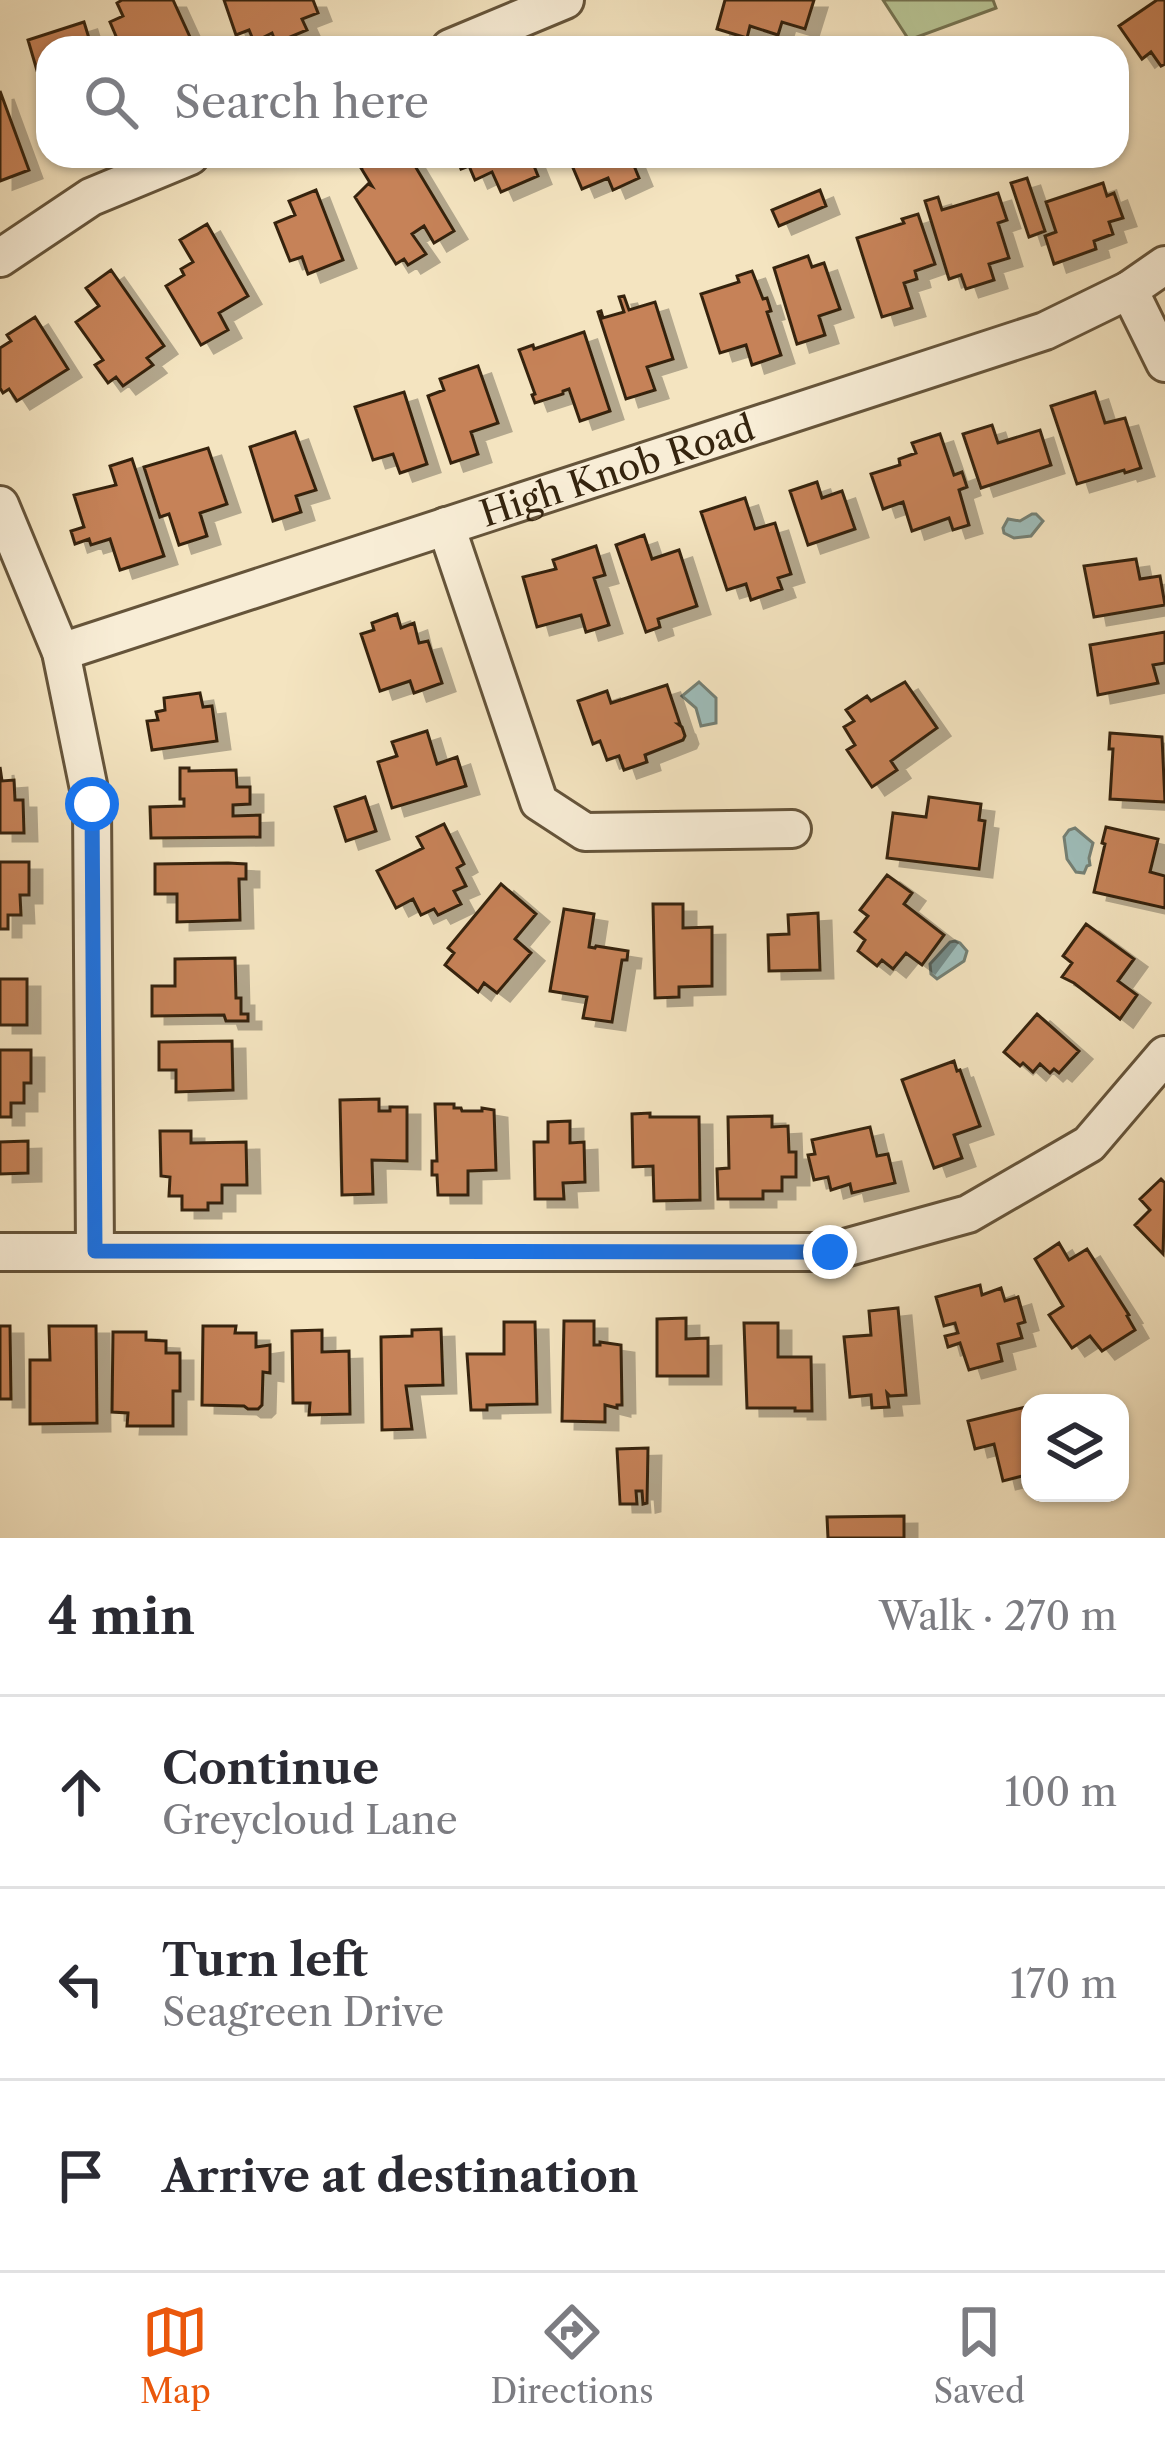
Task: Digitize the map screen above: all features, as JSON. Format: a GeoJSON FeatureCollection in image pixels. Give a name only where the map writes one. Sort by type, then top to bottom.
{"type":"FeatureCollection","features":[{"type":"Feature","properties":{"kind":"street"},"geometry":{"type":"LineString","coordinates":[[479,36],[565,0]]}},
{"type":"Feature","properties":{"kind":"street"},"geometry":{"type":"LineString","coordinates":[[0,258],[91,197],[161,168]]}},
{"type":"Feature","properties":{"kind":"street","name":"High Knob Road"},"geometry":{"type":"LineString","coordinates":[[61,652],[1045,331],[1129,290],[1165,265]]}},
{"type":"Feature","properties":{"kind":"street"},"geometry":{"type":"LineString","coordinates":[[1129,290],[1165,364]]}},
{"type":"Feature","properties":{"kind":"street"},"geometry":{"type":"LineString","coordinates":[[0,505],[61,652],[92,804],[95,1251]]}},
{"type":"Feature","properties":{"kind":"street"},"geometry":{"type":"LineString","coordinates":[[446,526],[539,802],[585,832],[793,829]]}},
{"type":"Feature","properties":{"kind":"street"},"geometry":{"type":"LineString","coordinates":[[0,1252],[830,1252],[968,1214],[1069,1156],[1089,1144],[1165,1054]]}},
{"type":"Feature","properties":{"kind":"green space"},"geometry":{"type":"Polygon","coordinates":[[[883,0],[993,0],[996,8],[920,36],[906,36],[883,0]]]}},
{"type":"Feature","properties":{"kind":"water"},"geometry":{"type":"Polygon","coordinates":[[[1032,514],[1043,521],[1031,536],[1014,538],[1004,533],[1008,519],[1020,521],[1032,514]]]}},
{"type":"Feature","properties":{"kind":"water"},"geometry":{"type":"Polygon","coordinates":[[[699,682],[716,698],[716,723],[701,726],[696,708],[682,696],[699,682]]]}},
{"type":"Feature","properties":{"kind":"water"},"geometry":{"type":"Polygon","coordinates":[[[1075,828],[1093,843],[1084,873],[1076,872],[1067,859],[1064,837],[1075,828]]]}},
{"type":"Feature","properties":{"kind":"water"},"geometry":{"type":"Polygon","coordinates":[[[955,941],[967,951],[964,961],[937,979],[930,964],[955,941]]]}},
{"type":"Feature","properties":{"kind":"building"},"geometry":{"type":"Polygon","coordinates":[[[173,0],[190,36],[116,36],[110,22],[123,16],[117,3],[173,0]]]}},
{"type":"Feature","properties":{"kind":"building"},"geometry":{"type":"Polygon","coordinates":[[[224,0],[313,0],[318,13],[302,19],[307,30],[293,36],[252,36],[249,30],[236,35],[224,0]]]}},
{"type":"Feature","properties":{"kind":"building"},"geometry":{"type":"Polygon","coordinates":[[[725,0],[814,0],[805,29],[782,22],[778,35],[750,26],[748,36],[740,36],[717,29],[725,0]]]}},
{"type":"Feature","properties":{"kind":"building"},"geometry":{"type":"Polygon","coordinates":[[[1157,0],[1165,0],[1165,64],[1161,66],[1151,52],[1142,59],[1119,26],[1157,0]]]}},
{"type":"Feature","properties":{"kind":"building"},"geometry":{"type":"Polygon","coordinates":[[[84,22],[88,36],[40,36],[84,22]]]}},
{"type":"Feature","properties":{"kind":"building"},"geometry":{"type":"Polygon","coordinates":[[[36,37],[36,67],[28,40],[36,37]]]}},
{"type":"Feature","properties":{"kind":"building"},"geometry":{"type":"Polygon","coordinates":[[[0,91],[29,170],[0,181],[0,91]]]}},
{"type":"Feature","properties":{"kind":"building"},"geometry":{"type":"Polygon","coordinates":[[[361,168],[416,168],[454,231],[434,243],[424,226],[412,234],[426,254],[408,265],[404,259],[396,264],[355,197],[368,184],[372,186],[361,168]]]}},
{"type":"Feature","properties":{"kind":"building"},"geometry":{"type":"Polygon","coordinates":[[[470,168],[535,168],[538,176],[501,192],[492,172],[475,180],[470,168]]]}},
{"type":"Feature","properties":{"kind":"building"},"geometry":{"type":"Polygon","coordinates":[[[573,168],[635,168],[639,178],[613,190],[608,178],[582,189],[573,168]]]}},
{"type":"Feature","properties":{"kind":"building"},"geometry":{"type":"Polygon","coordinates":[[[1027,178],[1045,231],[1029,237],[1011,183],[1027,178]]]}},
{"type":"Feature","properties":{"kind":"building"},"geometry":{"type":"Polygon","coordinates":[[[1103,183],[1107,196],[1114,193],[1123,218],[1109,222],[1113,234],[1094,241],[1096,249],[1054,264],[1045,236],[1056,232],[1046,202],[1103,183]]]}},
{"type":"Feature","properties":{"kind":"building"},"geometry":{"type":"Polygon","coordinates":[[[316,190],[343,260],[308,274],[302,257],[290,261],[275,223],[295,215],[289,201],[316,190]]]}},
{"type":"Feature","properties":{"kind":"building"},"geometry":{"type":"Polygon","coordinates":[[[820,190],[826,206],[779,226],[772,210],[820,190]]]}},
{"type":"Feature","properties":{"kind":"building"},"geometry":{"type":"Polygon","coordinates":[[[998,193],[1007,220],[998,223],[1009,258],[989,264],[994,280],[966,289],[961,275],[949,279],[925,201],[938,197],[942,210],[998,193]]]}},
{"type":"Feature","properties":{"kind":"building"},"geometry":{"type":"Polygon","coordinates":[[[918,214],[935,264],[915,271],[917,279],[904,283],[912,308],[882,317],[857,238],[918,214]]]}},
{"type":"Feature","properties":{"kind":"building"},"geometry":{"type":"Polygon","coordinates":[[[207,224],[248,296],[219,313],[228,330],[201,345],[166,286],[184,275],[181,269],[193,262],[180,240],[207,224]]]}},
{"type":"Feature","properties":{"kind":"building"},"geometry":{"type":"Polygon","coordinates":[[[808,256],[812,267],[824,263],[840,309],[819,316],[825,335],[797,344],[774,268],[808,256]]]}},
{"type":"Feature","properties":{"kind":"building"},"geometry":{"type":"Polygon","coordinates":[[[111,270],[164,346],[147,358],[153,365],[123,386],[116,377],[108,383],[95,365],[103,360],[76,322],[99,306],[86,288],[111,270]]]}},
{"type":"Feature","properties":{"kind":"building"},"geometry":{"type":"Polygon","coordinates":[[[752,271],[763,299],[767,298],[781,355],[752,365],[746,345],[720,353],[701,294],[739,282],[737,276],[752,271]]]}},
{"type":"Feature","properties":{"kind":"building"},"geometry":{"type":"Polygon","coordinates":[[[624,296],[629,310],[655,302],[673,359],[647,367],[655,390],[626,399],[598,312],[603,318],[624,312],[619,297],[624,296]]]}},
{"type":"Feature","properties":{"kind":"building"},"geometry":{"type":"Polygon","coordinates":[[[35,317],[68,369],[17,401],[9,389],[3,393],[0,388],[0,348],[11,341],[7,335],[35,317]]]}},
{"type":"Feature","properties":{"kind":"building"},"geometry":{"type":"Polygon","coordinates":[[[584,332],[610,411],[580,421],[569,389],[535,403],[519,350],[584,332]]]}},
{"type":"Feature","properties":{"kind":"building"},"geometry":{"type":"Polygon","coordinates":[[[478,366],[498,423],[471,432],[478,454],[451,463],[428,396],[444,390],[440,379],[478,366]]]}},
{"type":"Feature","properties":{"kind":"building"},"geometry":{"type":"Polygon","coordinates":[[[404,392],[427,464],[400,473],[393,454],[373,460],[355,407],[404,392]]]}},
{"type":"Feature","properties":{"kind":"building"},"geometry":{"type":"Polygon","coordinates":[[[1095,392],[1105,423],[1125,418],[1141,468],[1077,484],[1051,406],[1095,392]]]}},
{"type":"Feature","properties":{"kind":"building"},"geometry":{"type":"Polygon","coordinates":[[[992,425],[998,443],[1040,430],[1051,465],[981,488],[963,434],[992,425]]]}},
{"type":"Feature","properties":{"kind":"building"},"geometry":{"type":"Polygon","coordinates":[[[295,432],[316,490],[296,496],[301,512],[273,521],[250,447],[295,432]]]}},
{"type":"Feature","properties":{"kind":"building"},"geometry":{"type":"Polygon","coordinates":[[[940,434],[954,475],[962,472],[967,487],[959,490],[969,525],[953,530],[949,518],[912,531],[903,502],[883,509],[871,474],[900,465],[899,459],[916,453],[912,443],[940,434]]]}},
{"type":"Feature","properties":{"kind":"building"},"geometry":{"type":"Polygon","coordinates":[[[208,448],[227,504],[200,513],[207,536],[179,545],[169,514],[160,517],[144,467],[208,448]]]}},
{"type":"Feature","properties":{"kind":"building"},"geometry":{"type":"Polygon","coordinates":[[[132,459],[164,556],[120,570],[110,539],[75,544],[71,531],[84,527],[74,495],[116,485],[110,466],[132,459]]]}},
{"type":"Feature","properties":{"kind":"building"},"geometry":{"type":"Polygon","coordinates":[[[817,482],[822,498],[842,491],[855,529],[808,545],[790,491],[817,482]]]}},
{"type":"Feature","properties":{"kind":"building"},"geometry":{"type":"Polygon","coordinates":[[[745,498],[755,529],[775,523],[791,574],[778,578],[782,589],[751,600],[746,584],[727,590],[701,512],[745,498]]]}},
{"type":"Feature","properties":{"kind":"building"},"geometry":{"type":"Polygon","coordinates":[[[644,535],[652,559],[679,550],[697,606],[658,619],[660,627],[646,632],[616,545],[644,535]]]}},
{"type":"Feature","properties":{"kind":"building"},"geometry":{"type":"Polygon","coordinates":[[[596,546],[605,575],[594,578],[609,625],[586,632],[581,615],[537,627],[523,577],[556,569],[553,560],[596,546]]]}},
{"type":"Feature","properties":{"kind":"building"},"geometry":{"type":"Polygon","coordinates":[[[1136,559],[1140,579],[1160,576],[1165,605],[1094,617],[1084,566],[1136,559]]]}},
{"type":"Feature","properties":{"kind":"building"},"geometry":{"type":"Polygon","coordinates":[[[397,614],[401,628],[414,623],[419,643],[428,641],[442,683],[414,693],[410,681],[380,691],[361,634],[374,630],[372,623],[397,614]]]}},
{"type":"Feature","properties":{"kind":"building"},"geometry":{"type":"Polygon","coordinates":[[[1165,632],[1165,663],[1153,665],[1158,683],[1098,695],[1090,645],[1165,632]]]}},
{"type":"Feature","properties":{"kind":"building"},"geometry":{"type":"Polygon","coordinates":[[[905,682],[937,728],[891,761],[897,770],[872,787],[847,750],[855,745],[844,727],[854,721],[846,710],[867,696],[871,701],[905,682]]]}},
{"type":"Feature","properties":{"kind":"building"},"geometry":{"type":"Polygon","coordinates":[[[667,685],[683,740],[645,755],[647,762],[624,770],[619,756],[607,760],[600,741],[593,744],[578,701],[607,691],[611,703],[667,685]]]}},
{"type":"Feature","properties":{"kind":"building"},"geometry":{"type":"Polygon","coordinates":[[[200,693],[203,707],[212,706],[217,741],[152,750],[147,721],[158,720],[156,712],[165,710],[164,698],[200,693]]]}},
{"type":"Feature","properties":{"kind":"building"},"geometry":{"type":"Polygon","coordinates":[[[427,731],[437,764],[457,757],[466,786],[392,808],[378,762],[397,756],[392,742],[427,731]]]}},
{"type":"Feature","properties":{"kind":"building"},"geometry":{"type":"Polygon","coordinates":[[[1110,733],[1162,737],[1165,802],[1110,799],[1110,733]]]}},
{"type":"Feature","properties":{"kind":"building"},"geometry":{"type":"Polygon","coordinates":[[[0,767],[2,781],[14,780],[15,800],[23,800],[24,833],[0,833],[0,767]]]}},
{"type":"Feature","properties":{"kind":"building"},"geometry":{"type":"Polygon","coordinates":[[[180,768],[236,770],[237,787],[250,787],[250,804],[233,805],[233,816],[260,815],[260,837],[151,838],[150,807],[184,806],[180,768]]]}},
{"type":"Feature","properties":{"kind":"building"},"geometry":{"type":"Polygon","coordinates":[[[365,797],[376,831],[346,841],[335,807],[365,797]]]}},
{"type":"Feature","properties":{"kind":"building"},"geometry":{"type":"Polygon","coordinates":[[[929,797],[981,804],[979,820],[985,821],[979,869],[887,858],[893,813],[926,817],[929,797]]]}},
{"type":"Feature","properties":{"kind":"building"},"geometry":{"type":"Polygon","coordinates":[[[444,824],[464,864],[457,868],[466,886],[454,891],[461,904],[438,915],[434,909],[421,915],[413,899],[396,908],[377,871],[423,848],[417,837],[444,824]]]}},
{"type":"Feature","properties":{"kind":"building"},"geometry":{"type":"Polygon","coordinates":[[[1106,827],[1158,839],[1150,872],[1165,876],[1165,908],[1094,892],[1106,827]]]}},
{"type":"Feature","properties":{"kind":"building"},"geometry":{"type":"Polygon","coordinates":[[[0,862],[29,862],[29,895],[20,895],[21,915],[8,915],[8,929],[0,929],[0,862]]]}},
{"type":"Feature","properties":{"kind":"building"},"geometry":{"type":"Polygon","coordinates":[[[155,864],[246,864],[246,879],[239,879],[240,920],[177,922],[177,894],[155,894],[155,864]]]}},
{"type":"Feature","properties":{"kind":"building"},"geometry":{"type":"Polygon","coordinates":[[[887,875],[912,893],[904,904],[944,935],[922,965],[906,953],[893,969],[882,960],[877,966],[858,951],[865,940],[855,932],[868,916],[860,910],[887,875]]]}},
{"type":"Feature","properties":{"kind":"building"},"geometry":{"type":"Polygon","coordinates":[[[501,884],[536,914],[515,939],[531,953],[497,993],[484,983],[478,992],[445,965],[454,953],[448,948],[501,884]]]}},
{"type":"Feature","properties":{"kind":"building"},"geometry":{"type":"Polygon","coordinates":[[[653,904],[683,904],[683,928],[712,927],[712,986],[679,987],[679,997],[655,998],[653,904]]]}},
{"type":"Feature","properties":{"kind":"building"},"geometry":{"type":"Polygon","coordinates":[[[564,909],[594,914],[589,947],[628,951],[627,960],[622,960],[612,1022],[583,1018],[587,997],[550,991],[564,909]]]}},
{"type":"Feature","properties":{"kind":"building"},"geometry":{"type":"Polygon","coordinates":[[[818,913],[820,970],[769,971],[768,935],[789,934],[788,915],[818,913]]]}},
{"type":"Feature","properties":{"kind":"building"},"geometry":{"type":"Polygon","coordinates":[[[1086,924],[1134,959],[1118,981],[1137,995],[1120,1019],[1062,977],[1072,963],[1063,956],[1086,924]]]}},
{"type":"Feature","properties":{"kind":"building"},"geometry":{"type":"Polygon","coordinates":[[[235,958],[236,998],[241,998],[241,1014],[248,1014],[248,1021],[226,1021],[224,1015],[152,1016],[152,986],[175,986],[175,959],[235,958]]]}},
{"type":"Feature","properties":{"kind":"building"},"geometry":{"type":"Polygon","coordinates":[[[0,979],[27,979],[27,1025],[0,1025],[0,979]]]}},
{"type":"Feature","properties":{"kind":"building"},"geometry":{"type":"Polygon","coordinates":[[[1037,1014],[1079,1051],[1059,1073],[1054,1069],[1050,1073],[1040,1064],[1033,1072],[1004,1052],[1037,1014]]]}},
{"type":"Feature","properties":{"kind":"building"},"geometry":{"type":"Polygon","coordinates":[[[232,1041],[233,1090],[176,1092],[176,1070],[159,1070],[159,1042],[232,1041]]]}},
{"type":"Feature","properties":{"kind":"building"},"geometry":{"type":"Polygon","coordinates":[[[0,1050],[31,1050],[31,1083],[24,1083],[24,1103],[11,1103],[11,1117],[0,1117],[0,1050]]]}},
{"type":"Feature","properties":{"kind":"building"},"geometry":{"type":"Polygon","coordinates":[[[954,1061],[980,1126],[954,1135],[962,1158],[934,1168],[902,1080],[954,1061]]]}},
{"type":"Feature","properties":{"kind":"building"},"geometry":{"type":"Polygon","coordinates":[[[379,1099],[379,1111],[407,1107],[407,1161],[372,1160],[373,1194],[342,1195],[340,1100],[379,1099]]]}},
{"type":"Feature","properties":{"kind":"building"},"geometry":{"type":"Polygon","coordinates":[[[435,1104],[454,1104],[462,1111],[494,1110],[496,1170],[468,1171],[468,1195],[438,1195],[437,1175],[432,1175],[432,1161],[437,1161],[435,1104]]]}},
{"type":"Feature","properties":{"kind":"building"},"geometry":{"type":"Polygon","coordinates":[[[650,1113],[650,1117],[699,1117],[700,1200],[654,1201],[653,1166],[633,1167],[632,1114],[650,1113]]]}},
{"type":"Feature","properties":{"kind":"building"},"geometry":{"type":"Polygon","coordinates":[[[772,1116],[772,1127],[788,1126],[789,1152],[796,1152],[796,1177],[782,1177],[782,1191],[763,1191],[763,1199],[718,1199],[717,1169],[729,1168],[728,1117],[772,1116]]]}},
{"type":"Feature","properties":{"kind":"building"},"geometry":{"type":"Polygon","coordinates":[[[570,1121],[570,1143],[584,1142],[585,1182],[563,1183],[564,1199],[535,1199],[534,1142],[548,1142],[548,1122],[570,1121]]]}},
{"type":"Feature","properties":{"kind":"building"},"geometry":{"type":"Polygon","coordinates":[[[870,1127],[877,1156],[888,1154],[895,1183],[852,1193],[850,1184],[831,1190],[828,1177],[814,1180],[808,1155],[815,1154],[812,1140],[870,1127]]]}},
{"type":"Feature","properties":{"kind":"building"},"geometry":{"type":"Polygon","coordinates":[[[160,1131],[191,1131],[191,1143],[246,1142],[247,1185],[222,1185],[222,1203],[208,1203],[208,1210],[182,1210],[182,1196],[169,1196],[170,1177],[161,1176],[160,1131]]]}},
{"type":"Feature","properties":{"kind":"building"},"geometry":{"type":"Polygon","coordinates":[[[28,1141],[28,1173],[0,1174],[0,1142],[28,1141]]]}},
{"type":"Feature","properties":{"kind":"building"},"geometry":{"type":"Polygon","coordinates":[[[1161,1179],[1165,1183],[1163,1254],[1135,1225],[1150,1210],[1140,1199],[1161,1179]]]}},
{"type":"Feature","properties":{"kind":"building"},"geometry":{"type":"Polygon","coordinates":[[[1059,1243],[1069,1260],[1087,1249],[1135,1330],[1102,1351],[1090,1336],[1072,1348],[1049,1315],[1063,1306],[1035,1259],[1059,1243]]]}},
{"type":"Feature","properties":{"kind":"building"},"geometry":{"type":"Polygon","coordinates":[[[980,1285],[982,1295],[1001,1288],[1005,1301],[1018,1297],[1025,1322],[1018,1324],[1022,1338],[998,1344],[1002,1361],[969,1370],[960,1343],[948,1347],[945,1336],[958,1333],[955,1323],[944,1326],[936,1297],[980,1285]]]}},
{"type":"Feature","properties":{"kind":"building"},"geometry":{"type":"Polygon","coordinates":[[[898,1308],[906,1395],[887,1393],[889,1407],[872,1408],[871,1395],[850,1397],[844,1337],[871,1335],[869,1311],[898,1308]]]}},
{"type":"Feature","properties":{"kind":"building"},"geometry":{"type":"Polygon","coordinates":[[[686,1318],[686,1339],[708,1338],[708,1376],[657,1376],[657,1319],[686,1318]]]}},
{"type":"Feature","properties":{"kind":"building"},"geometry":{"type":"Polygon","coordinates":[[[564,1321],[594,1321],[594,1345],[621,1345],[622,1405],[605,1405],[605,1422],[562,1421],[564,1321]]]}},
{"type":"Feature","properties":{"kind":"building"},"geometry":{"type":"Polygon","coordinates":[[[504,1322],[535,1322],[537,1404],[471,1410],[467,1354],[504,1354],[504,1322]]]}},
{"type":"Feature","properties":{"kind":"building"},"geometry":{"type":"Polygon","coordinates":[[[744,1323],[778,1323],[778,1357],[811,1357],[812,1411],[747,1408],[744,1323]]]}},
{"type":"Feature","properties":{"kind":"building"},"geometry":{"type":"Polygon","coordinates":[[[0,1326],[10,1326],[11,1399],[0,1399],[0,1326]]]}},
{"type":"Feature","properties":{"kind":"building"},"geometry":{"type":"Polygon","coordinates":[[[49,1326],[96,1326],[97,1423],[30,1424],[30,1360],[50,1360],[49,1326]]]}},
{"type":"Feature","properties":{"kind":"building"},"geometry":{"type":"Polygon","coordinates":[[[203,1326],[236,1326],[235,1333],[256,1333],[256,1347],[270,1345],[270,1373],[263,1372],[258,1409],[202,1405],[203,1326]]]}},
{"type":"Feature","properties":{"kind":"building"},"geometry":{"type":"Polygon","coordinates":[[[441,1329],[443,1385],[406,1386],[412,1429],[382,1430],[381,1337],[441,1329]]]}},
{"type":"Feature","properties":{"kind":"building"},"geometry":{"type":"Polygon","coordinates":[[[322,1330],[322,1352],[349,1351],[350,1414],[309,1415],[310,1403],[293,1403],[292,1331],[322,1330]]]}},
{"type":"Feature","properties":{"kind":"building"},"geometry":{"type":"Polygon","coordinates":[[[113,1332],[146,1332],[146,1340],[166,1341],[166,1353],[180,1353],[180,1391],[173,1391],[173,1426],[127,1426],[128,1413],[112,1412],[113,1332]]]}},
{"type":"Feature","properties":{"kind":"building"},"geometry":{"type":"Polygon","coordinates":[[[1021,1408],[1021,1476],[1003,1481],[994,1444],[975,1449],[968,1421],[1021,1408]]]}},
{"type":"Feature","properties":{"kind":"building"},"geometry":{"type":"Polygon","coordinates":[[[648,1448],[647,1503],[643,1504],[642,1491],[636,1491],[637,1504],[620,1504],[617,1449],[648,1448]]]}},
{"type":"Feature","properties":{"kind":"building"},"geometry":{"type":"Polygon","coordinates":[[[904,1516],[904,1538],[828,1538],[827,1517],[904,1516]]]}},
{"type":"Feature","properties":{"kind":"route"},"geometry":{"type":"LineString","coordinates":[[92,804],[95,1251],[830,1252]]}}]}
